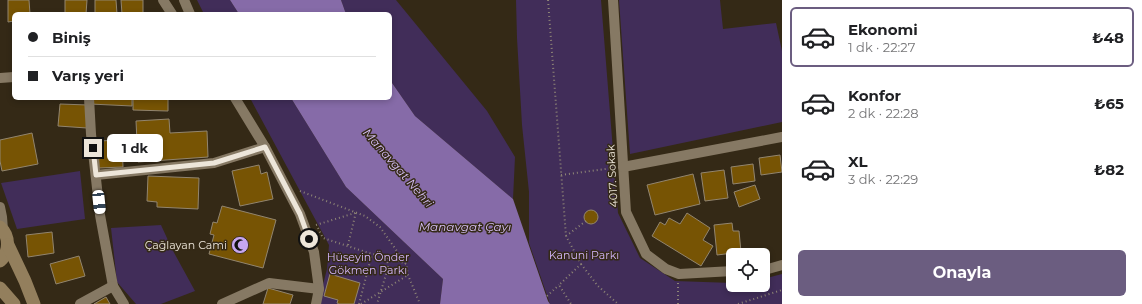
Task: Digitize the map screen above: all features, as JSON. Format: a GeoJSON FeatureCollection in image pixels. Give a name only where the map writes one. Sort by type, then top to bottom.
{"type":"FeatureCollection","features":[{"type":"Feature","properties":{"kind":"main road"},"geometry":{"type":"LineString","coordinates":[[2,228],[34,304]]}},
{"type":"Feature","properties":{"kind":"main road"},"geometry":{"type":"LineString","coordinates":[[0,261],[6,253],[8,245]]}},
{"type":"Feature","properties":{"kind":"main road"},"geometry":{"type":"LineString","coordinates":[[0,288],[14,304]]}},
{"type":"Feature","properties":{"kind":"street"},"geometry":{"type":"LineString","coordinates":[[163,0],[171,12]]}},
{"type":"Feature","properties":{"kind":"street"},"geometry":{"type":"LineString","coordinates":[[171,0],[179,12]]}},
{"type":"Feature","properties":{"kind":"street"},"geometry":{"type":"LineString","coordinates":[[184,0],[189,12]]}},
{"type":"Feature","properties":{"kind":"street","name":"4017. Sokak"},"geometry":{"type":"LineString","coordinates":[[613,0],[626,212],[646,254],[666,269],[678,274]]}},
{"type":"Feature","properties":{"kind":"street"},"geometry":{"type":"LineString","coordinates":[[0,78],[12,77]]}},
{"type":"Feature","properties":{"kind":"street"},"geometry":{"type":"LineString","coordinates":[[89,100],[91,134],[100,215],[113,286],[124,304]]}},
{"type":"Feature","properties":{"kind":"street"},"geometry":{"type":"LineString","coordinates":[[236,100],[265,147],[300,214],[314,252],[319,289],[316,304]]}},
{"type":"Feature","properties":{"kind":"street"},"geometry":{"type":"LineString","coordinates":[[623,167],[782,137]]}},
{"type":"Feature","properties":{"kind":"street"},"geometry":{"type":"LineString","coordinates":[[96,175],[214,163],[265,147]]}},
{"type":"Feature","properties":{"kind":"street"},"geometry":{"type":"LineString","coordinates":[[0,207],[2,228]]}},
{"type":"Feature","properties":{"kind":"street"},"geometry":{"type":"LineString","coordinates":[[770,268],[782,265]]}},
{"type":"Feature","properties":{"kind":"street"},"geometry":{"type":"LineString","coordinates":[[678,274],[726,271]]}},
{"type":"Feature","properties":{"kind":"street"},"geometry":{"type":"LineString","coordinates":[[222,304],[269,282],[319,289]]}},
{"type":"Feature","properties":{"kind":"street"},"geometry":{"type":"LineString","coordinates":[[80,304],[113,286]]}},
{"type":"Feature","properties":{"kind":"path"},"geometry":{"type":"LineString","coordinates":[[548,0],[566,236],[581,264],[598,286],[618,304]]}},
{"type":"Feature","properties":{"kind":"path"},"geometry":{"type":"LineString","coordinates":[[561,175],[623,167]]}},
{"type":"Feature","properties":{"kind":"path"},"geometry":{"type":"LineString","coordinates":[[297,190],[365,216],[380,227],[406,264],[408,275],[420,304]]}},
{"type":"Feature","properties":{"kind":"path"},"geometry":{"type":"LineString","coordinates":[[316,225],[356,212]]}},
{"type":"Feature","properties":{"kind":"path"},"geometry":{"type":"LineString","coordinates":[[356,212],[348,245],[372,254],[386,256],[406,264]]}},
{"type":"Feature","properties":{"kind":"path"},"geometry":{"type":"LineString","coordinates":[[566,236],[586,221]]}},
{"type":"Feature","properties":{"kind":"path"},"geometry":{"type":"LineString","coordinates":[[360,304],[372,254]]}},
{"type":"Feature","properties":{"kind":"path"},"geometry":{"type":"LineString","coordinates":[[378,304],[388,268],[386,256]]}},
{"type":"Feature","properties":{"kind":"path"},"geometry":{"type":"LineString","coordinates":[[547,296],[581,264]]}},
{"type":"Feature","properties":{"kind":"path"},"geometry":{"type":"LineString","coordinates":[[678,274],[678,304]]}},
{"type":"Feature","properties":{"kind":"path"},"geometry":{"type":"LineString","coordinates":[[360,304],[408,275]]}},
{"type":"Feature","properties":{"kind":"path"},"geometry":{"type":"LineString","coordinates":[[559,285],[571,304]]}},
{"type":"Feature","properties":{"kind":"path"},"geometry":{"type":"LineString","coordinates":[[738,304],[782,290]]}},
{"type":"Feature","properties":{"kind":"green space"},"geometry":{"type":"Polygon","coordinates":[[[197,0],[230,0],[238,12],[203,12],[197,0]]]}},
{"type":"Feature","properties":{"kind":"green space"},"geometry":{"type":"Polygon","coordinates":[[[341,0],[396,0],[487,111],[515,157],[513,199],[415,116],[392,83],[392,12],[345,12],[341,0]]]}},
{"type":"Feature","properties":{"kind":"green space","name":"Kanuni Parkı"},"geometry":{"type":"Polygon","coordinates":[[[516,0],[601,0],[618,213],[640,258],[675,281],[726,283],[726,292],[770,292],[770,277],[782,274],[782,304],[550,304],[529,243],[529,192],[522,125],[516,0]]]}},
{"type":"Feature","properties":{"kind":"green space"},"geometry":{"type":"Polygon","coordinates":[[[619,0],[720,0],[723,29],[776,23],[782,51],[782,122],[630,154],[619,0]]]}},
{"type":"Feature","properties":{"kind":"green space","name":"Hüseyin Önder Gökmen Parkı"},"geometry":{"type":"Polygon","coordinates":[[[251,100],[292,100],[346,187],[443,279],[440,304],[318,304],[327,269],[329,245],[251,100]]]}},
{"type":"Feature","properties":{"kind":"green space"},"geometry":{"type":"Polygon","coordinates":[[[80,171],[85,219],[17,229],[1,183],[80,171]]]}},
{"type":"Feature","properties":{"kind":"green space"},"geometry":{"type":"Polygon","coordinates":[[[161,225],[172,249],[195,291],[161,304],[136,304],[117,282],[111,228],[161,225]]]}},
{"type":"Feature","properties":{"kind":"water"},"geometry":{"type":"Polygon","coordinates":[[[230,0],[341,0],[345,12],[238,12],[230,0]]]}},
{"type":"Feature","properties":{"kind":"water","name":"Manavgat Çayı"},"geometry":{"type":"Polygon","coordinates":[[[392,83],[415,116],[513,199],[550,304],[440,304],[443,279],[346,187],[292,100],[392,100],[392,83]]]}},
{"type":"Feature","properties":{"kind":"building"},"geometry":{"type":"Polygon","coordinates":[[[8,0],[29,0],[30,12],[12,12],[12,21],[8,22],[8,0]]]}},
{"type":"Feature","properties":{"kind":"building"},"geometry":{"type":"Polygon","coordinates":[[[65,0],[87,0],[86,12],[65,12],[65,0]]]}},
{"type":"Feature","properties":{"kind":"building"},"geometry":{"type":"Polygon","coordinates":[[[95,0],[116,0],[117,12],[95,12],[95,0]]]}},
{"type":"Feature","properties":{"kind":"building"},"geometry":{"type":"Polygon","coordinates":[[[121,0],[143,0],[143,12],[122,12],[121,0]]]}},
{"type":"Feature","properties":{"kind":"building"},"geometry":{"type":"Polygon","coordinates":[[[90,100],[132,100],[132,106],[90,104],[90,100]]]}},
{"type":"Feature","properties":{"kind":"building"},"geometry":{"type":"Polygon","coordinates":[[[133,100],[168,100],[168,111],[133,110],[133,100]]]}},
{"type":"Feature","properties":{"kind":"building"},"geometry":{"type":"Polygon","coordinates":[[[60,104],[88,105],[87,128],[58,126],[60,104]]]}},
{"type":"Feature","properties":{"kind":"building"},"geometry":{"type":"Polygon","coordinates":[[[169,119],[170,133],[207,131],[208,157],[138,162],[136,121],[169,119]]]}},
{"type":"Feature","properties":{"kind":"building"},"geometry":{"type":"Polygon","coordinates":[[[32,133],[38,164],[2,171],[0,161],[0,140],[32,133]]]}},
{"type":"Feature","properties":{"kind":"building"},"geometry":{"type":"Polygon","coordinates":[[[122,140],[123,167],[99,168],[98,141],[122,140]]]}},
{"type":"Feature","properties":{"kind":"building"},"geometry":{"type":"Polygon","coordinates":[[[780,155],[782,172],[761,175],[759,158],[780,155]]]}},
{"type":"Feature","properties":{"kind":"building"},"geometry":{"type":"Polygon","coordinates":[[[753,164],[755,181],[733,184],[731,167],[753,164]]]}},
{"type":"Feature","properties":{"kind":"building"},"geometry":{"type":"Polygon","coordinates":[[[259,165],[261,174],[267,172],[273,199],[240,206],[232,171],[259,165]]]}},
{"type":"Feature","properties":{"kind":"building"},"geometry":{"type":"Polygon","coordinates":[[[724,170],[728,198],[705,201],[701,173],[724,170]]]}},
{"type":"Feature","properties":{"kind":"building"},"geometry":{"type":"Polygon","coordinates":[[[693,174],[700,204],[655,215],[647,185],[693,174]]]}},
{"type":"Feature","properties":{"kind":"building"},"geometry":{"type":"Polygon","coordinates":[[[148,176],[199,178],[198,209],[157,207],[157,202],[147,201],[148,176]]]}},
{"type":"Feature","properties":{"kind":"building"},"geometry":{"type":"Polygon","coordinates":[[[755,185],[760,199],[739,207],[734,192],[755,185]]]}},
{"type":"Feature","properties":{"kind":"building","name":"Çağlayan Cami"},"geometry":{"type":"Polygon","coordinates":[[[222,206],[276,220],[263,268],[209,254],[214,235],[210,234],[213,222],[217,223],[222,206]]]}},
{"type":"Feature","properties":{"kind":"building"},"geometry":{"type":"Polygon","coordinates":[[[591,210],[596,212],[598,217],[596,222],[591,224],[586,222],[584,217],[586,212],[591,210]]]}},
{"type":"Feature","properties":{"kind":"building"},"geometry":{"type":"Polygon","coordinates":[[[687,213],[710,228],[703,240],[713,246],[701,266],[652,236],[660,222],[665,225],[669,218],[680,224],[687,213]]]}},
{"type":"Feature","properties":{"kind":"building"},"geometry":{"type":"Polygon","coordinates":[[[732,223],[733,231],[739,231],[741,248],[726,248],[726,254],[717,255],[714,225],[732,223]]]}},
{"type":"Feature","properties":{"kind":"building"},"geometry":{"type":"Polygon","coordinates":[[[52,232],[54,253],[28,257],[26,235],[52,232]]]}},
{"type":"Feature","properties":{"kind":"building"},"geometry":{"type":"Polygon","coordinates":[[[79,256],[85,276],[56,284],[50,264],[79,256]]]}},
{"type":"Feature","properties":{"kind":"building"},"geometry":{"type":"Polygon","coordinates":[[[330,274],[360,283],[354,304],[339,304],[337,303],[338,300],[324,296],[330,274]]]}},
{"type":"Feature","properties":{"kind":"building"},"geometry":{"type":"Polygon","coordinates":[[[268,288],[293,295],[290,304],[263,304],[268,288]]]}},
{"type":"Feature","properties":{"kind":"building"},"geometry":{"type":"Polygon","coordinates":[[[106,297],[110,304],[94,304],[106,297]]]}},
{"type":"Feature","properties":{"kind":"place","name":"Çağlayan Cami"},"geometry":{"type":"Point","coordinates":[240,245]}},
{"type":"Feature","properties":{"kind":"route"},"geometry":{"type":"LineString","coordinates":[[93,148],[96,175],[214,163],[265,147],[300,214],[309,239]]}},
{"type":"Feature","properties":{"kind":"water label","name":"Manavgat Nehri"},"geometry":{"type":"Point","coordinates":[398,168]}}]}
